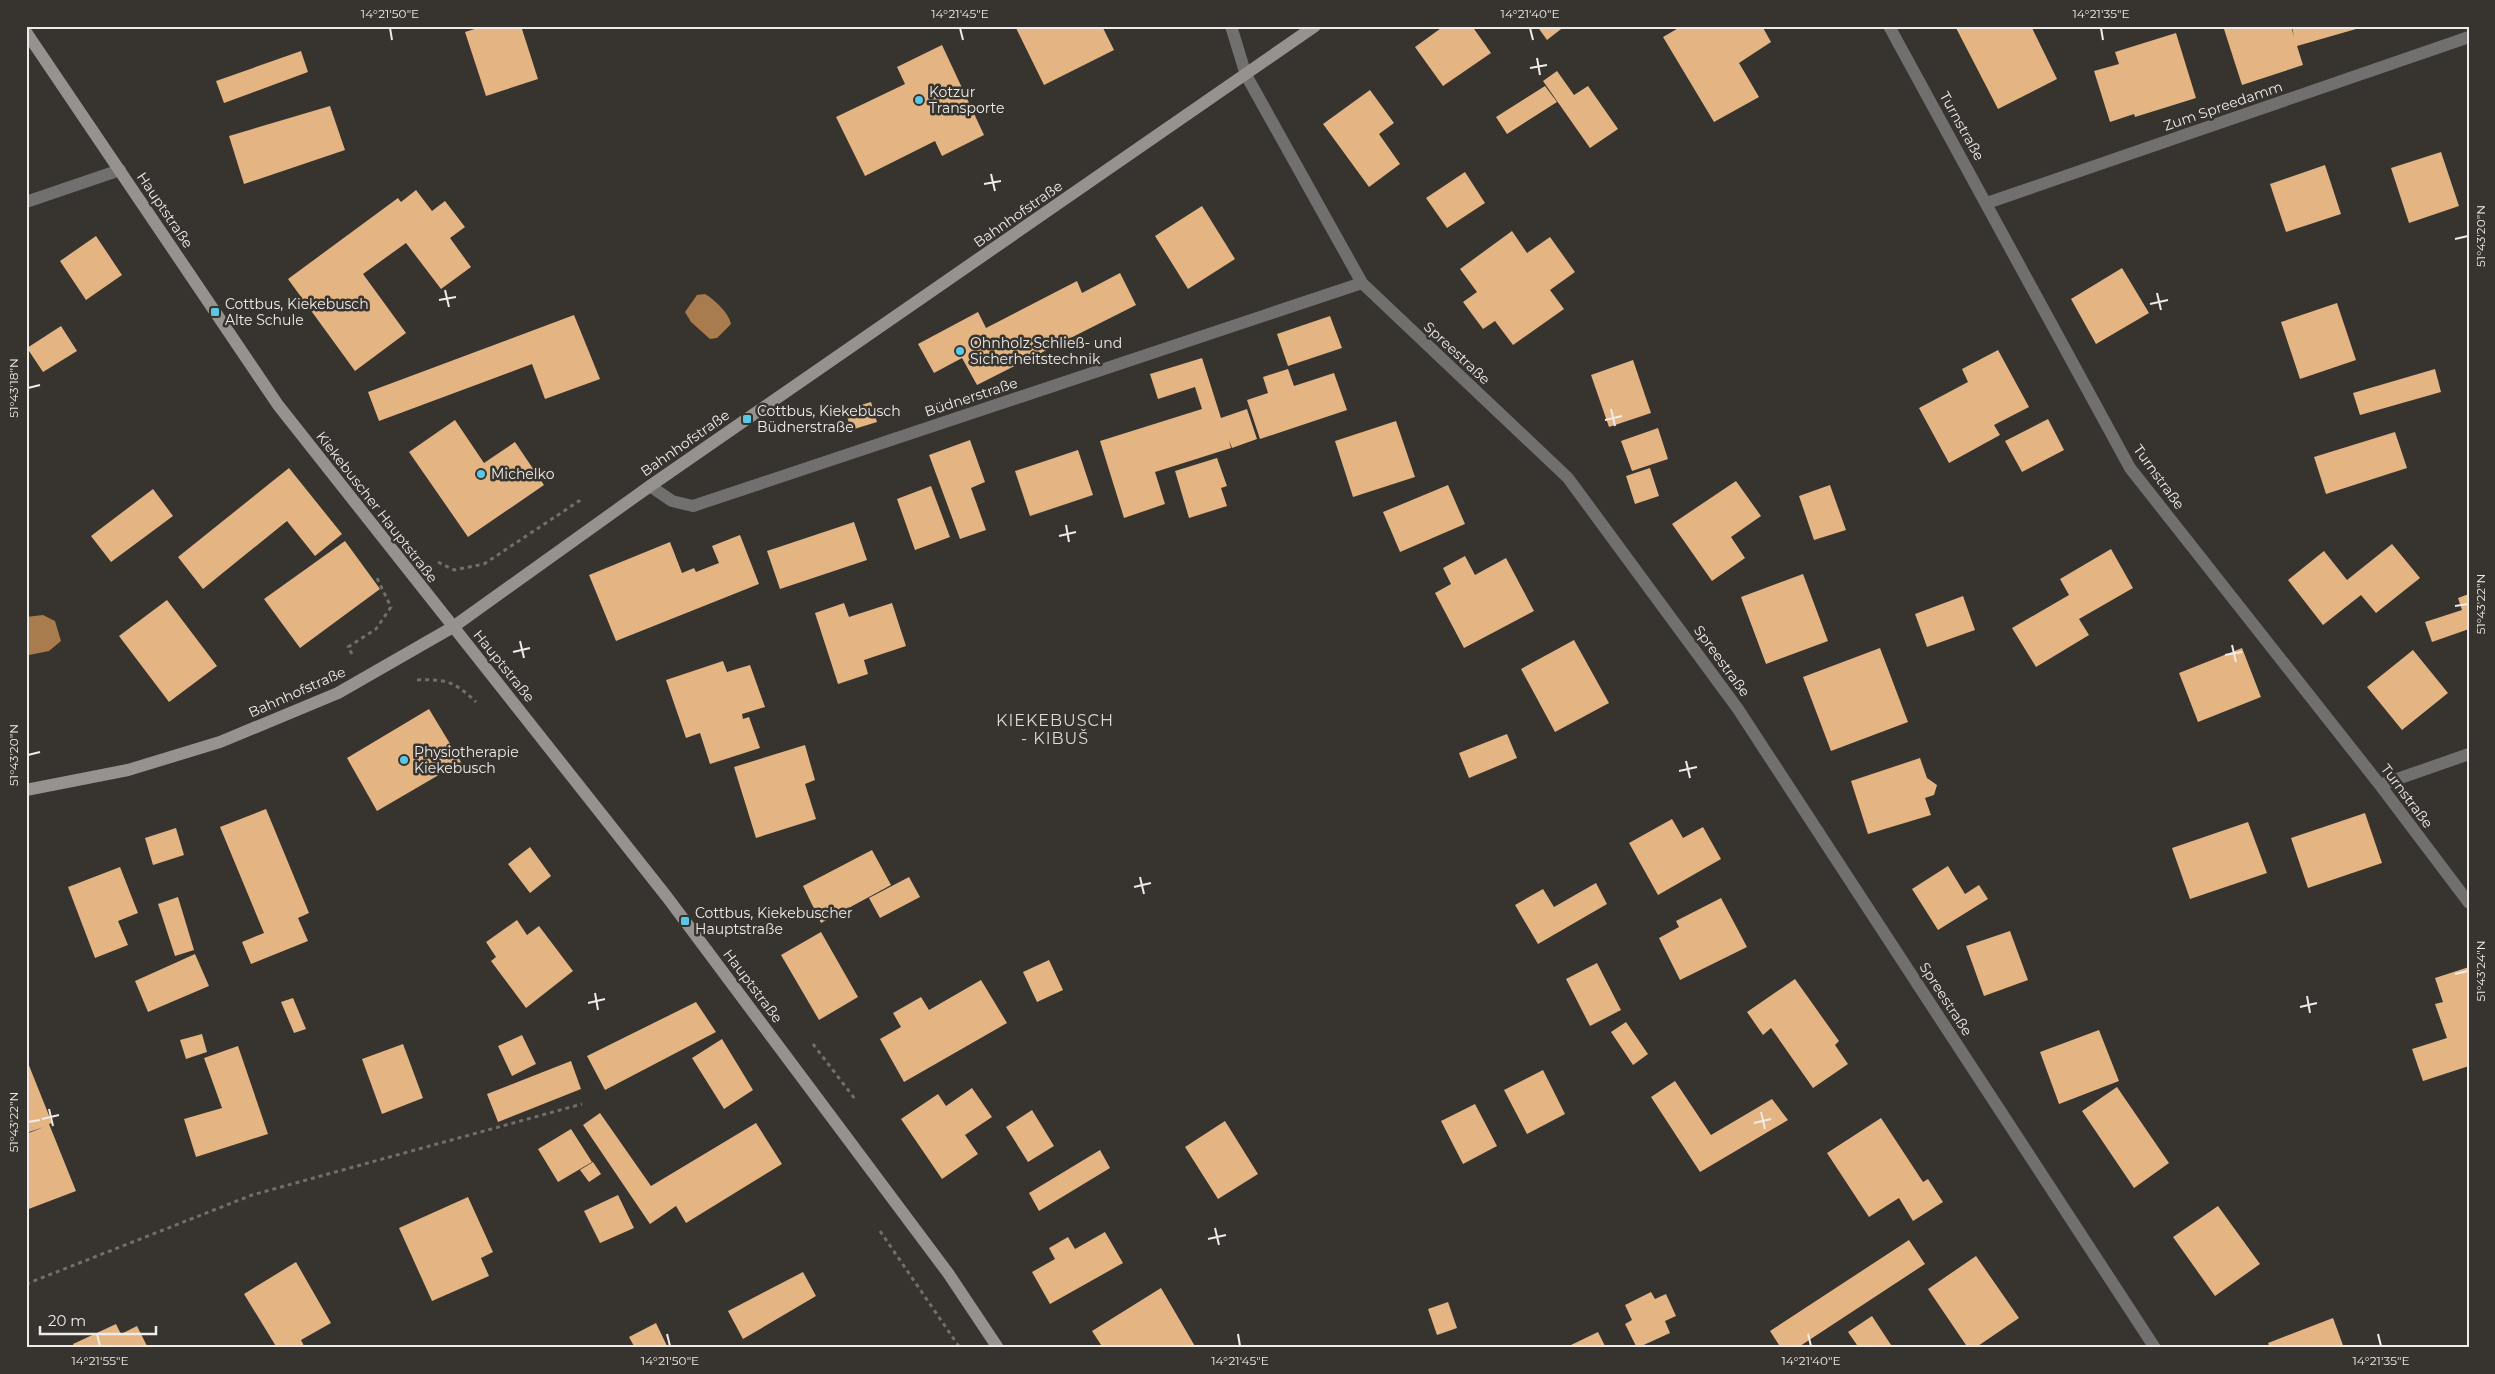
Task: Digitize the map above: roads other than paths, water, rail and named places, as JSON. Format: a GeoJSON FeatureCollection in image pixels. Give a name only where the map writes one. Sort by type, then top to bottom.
{"type":"FeatureCollection","features":[{"type":"Feature","properties":{"kind":"street","name":"Spreestraße"},"geometry":{"type":"LineString","coordinates":[[1231,26],[1246,74],[1362,283],[1568,478],[1738,709],[2155,1348]]}},
{"type":"Feature","properties":{"kind":"street","name":"Bahnhofstraße"},"geometry":{"type":"LineString","coordinates":[[28,791],[128,770],[220,742],[338,693],[453,627],[650,486],[1315,26]]}},
{"type":"Feature","properties":{"kind":"street","name":"Turnstraße"},"geometry":{"type":"LineString","coordinates":[[1889,26],[1988,203],[2130,468],[2380,785],[2469,903]]}},
{"type":"Feature","properties":{"kind":"street","name":"Hauptstraße"},"geometry":{"type":"LineString","coordinates":[[26,32],[278,405]]}},
{"type":"Feature","properties":{"kind":"street","name":"Zum Spreedamm"},"geometry":{"type":"LineString","coordinates":[[1988,203],[2469,37]]}},
{"type":"Feature","properties":{"kind":"street"},"geometry":{"type":"LineString","coordinates":[[26,202],[120,170]]}},
{"type":"Feature","properties":{"kind":"street","name":"Büdnerstraße"},"geometry":{"type":"LineString","coordinates":[[650,486],[672,501],[693,506],[1362,283]]}},
{"type":"Feature","properties":{"kind":"street","name":"Kiekebuscher Hauptstraße"},"geometry":{"type":"LineString","coordinates":[[278,405],[453,627]]}},
{"type":"Feature","properties":{"kind":"street","name":"Hauptstraße"},"geometry":{"type":"LineString","coordinates":[[453,627],[667,896],[948,1272],[998,1348]]}},
{"type":"Feature","properties":{"kind":"street"},"geometry":{"type":"LineString","coordinates":[[2380,785],[2469,754]]}},
{"type":"Feature","properties":{"kind":"place","name":"Kotzur Transporte"},"geometry":{"type":"Point","coordinates":[919,100]}},
{"type":"Feature","properties":{"kind":"place","name":"Cottbus, Kiekebusch Alte Schule"},"geometry":{"type":"Point","coordinates":[215,312]}},
{"type":"Feature","properties":{"kind":"place","name":"Ohnholz Schließ- und Sicherheitstechnik"},"geometry":{"type":"Point","coordinates":[960,351]}},
{"type":"Feature","properties":{"kind":"place","name":"Cottbus, Kiekebusch Büdnerstraße"},"geometry":{"type":"Point","coordinates":[747,419]}},
{"type":"Feature","properties":{"kind":"place","name":"Michelko"},"geometry":{"type":"Point","coordinates":[481,474]}},
{"type":"Feature","properties":{"kind":"place","name":"Physiotherapie Kiekebusch"},"geometry":{"type":"Point","coordinates":[404,760]}},
{"type":"Feature","properties":{"kind":"place","name":"Cottbus, Kiekebuscher Hauptstraße"},"geometry":{"type":"Point","coordinates":[685,921]}},
{"type":"Feature","properties":{"kind":"district","name":"KIEKEBUSCH - KIBUŠ"},"geometry":{"type":"Point","coordinates":[1055,729]}}]}
